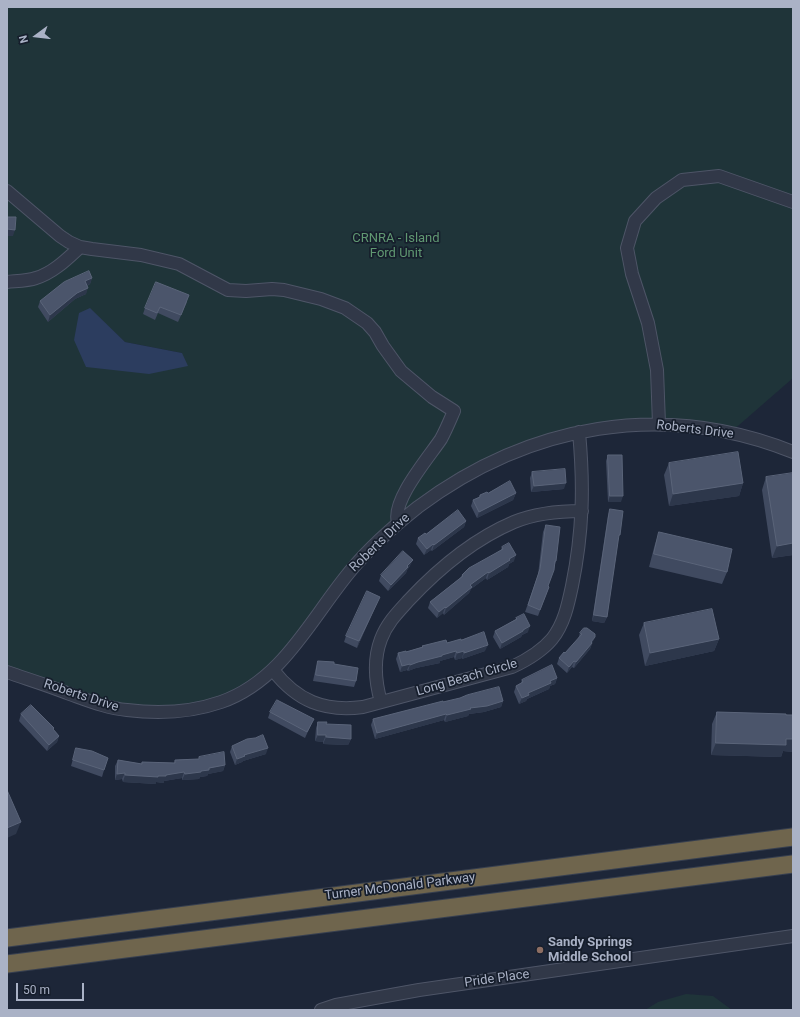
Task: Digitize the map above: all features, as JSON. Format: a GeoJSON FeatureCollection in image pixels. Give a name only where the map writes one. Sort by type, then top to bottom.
{"type":"FeatureCollection","features":[{"type":"Feature","properties":{"kind":"highway","name":"Turner McDonald Parkway"},"geometry":{"type":"LineString","coordinates":[[7,938],[793,837]]}},
{"type":"Feature","properties":{"kind":"highway","name":"Turner McDonald Parkway"},"geometry":{"type":"LineString","coordinates":[[7,964],[793,864]]}},
{"type":"Feature","properties":{"kind":"street"},"geometry":{"type":"LineString","coordinates":[[659,424],[657,370],[648,323],[632,274],[627,248],[635,221],[656,198],[682,180],[719,176],[793,202]]}},
{"type":"Feature","properties":{"kind":"street"},"geometry":{"type":"LineString","coordinates":[[7,191],[69,242],[92,249],[140,255],[178,264],[228,290],[246,291],[272,288],[321,298],[345,308],[367,323],[402,371],[432,397],[454,411],[441,438],[402,497],[398,511],[398,522]]}},
{"type":"Feature","properties":{"kind":"street"},"geometry":{"type":"LineString","coordinates":[[7,282],[27,280],[44,275],[68,258],[80,246]]}},
{"type":"Feature","properties":{"kind":"street","name":"Roberts Drive"},"geometry":{"type":"LineString","coordinates":[[7,672],[102,705],[126,710],[154,713],[188,710],[222,702],[249,688],[273,670],[294,647],[329,597],[352,568],[398,522],[440,491],[485,465],[532,445],[579,432],[625,426],[659,424],[678,425],[727,432],[770,443],[793,452]]}},
{"type":"Feature","properties":{"kind":"street","name":"Long Beach Circle"},"geometry":{"type":"LineString","coordinates":[[273,670],[282,682],[306,700],[334,708],[349,708],[381,702],[512,667],[530,659],[544,648],[559,629],[568,608],[578,560],[582,511],[582,472],[579,432]]}},
{"type":"Feature","properties":{"kind":"street"},"geometry":{"type":"LineString","coordinates":[[381,702],[377,687],[376,670],[377,654],[381,639],[394,617],[426,582],[446,564],[467,549],[487,536],[513,523],[547,513],[582,511]]}},
{"type":"Feature","properties":{"kind":"street","name":"Pride Place"},"geometry":{"type":"LineString","coordinates":[[321,1010],[336,1005],[419,990],[793,936]]}},
{"type":"Feature","properties":{"kind":"green space","name":"CRNRA - Island Ford Unit"},"geometry":{"type":"Polygon","coordinates":[[[7,7],[793,7],[793,378],[731,432],[605,426],[531,446],[445,488],[382,537],[266,676],[205,706],[146,714],[7,674],[7,7]],[[90,309],[74,340],[182,353],[125,342],[90,309]]]}},
{"type":"Feature","properties":{"kind":"green space"},"geometry":{"type":"Polygon","coordinates":[[[686,994],[713,996],[732,1010],[645,1010],[658,1002],[686,994]]]}},
{"type":"Feature","properties":{"kind":"water"},"geometry":{"type":"Polygon","coordinates":[[[90,308],[125,342],[182,353],[188,366],[149,374],[86,367],[74,340],[79,313],[90,308]]]}},
{"type":"Feature","properties":{"kind":"building"},"geometry":{"type":"Polygon","coordinates":[[[7,217],[16,217],[15,230],[7,229],[7,217]]]}},
{"type":"Feature","properties":{"kind":"building"},"geometry":{"type":"Polygon","coordinates":[[[89,271],[92,278],[85,281],[88,288],[77,293],[50,315],[40,301],[64,282],[89,271]]]}},
{"type":"Feature","properties":{"kind":"building"},"geometry":{"type":"Polygon","coordinates":[[[156,282],[189,295],[181,315],[160,307],[157,313],[145,308],[156,282]]]}},
{"type":"Feature","properties":{"kind":"building"},"geometry":{"type":"Polygon","coordinates":[[[738,452],[743,483],[673,494],[669,463],[738,452]]]}},
{"type":"Feature","properties":{"kind":"building"},"geometry":{"type":"Polygon","coordinates":[[[608,455],[622,455],[623,496],[610,496],[608,455]]]}},
{"type":"Feature","properties":{"kind":"building"},"geometry":{"type":"Polygon","coordinates":[[[565,469],[566,483],[534,486],[532,472],[565,469]]]}},
{"type":"Feature","properties":{"kind":"building"},"geometry":{"type":"Polygon","coordinates":[[[793,473],[793,543],[777,546],[766,477],[793,473]]]}},
{"type":"Feature","properties":{"kind":"building"},"geometry":{"type":"Polygon","coordinates":[[[510,481],[516,493],[479,512],[473,500],[480,497],[480,495],[487,492],[488,493],[510,481]]]}},
{"type":"Feature","properties":{"kind":"building"},"geometry":{"type":"Polygon","coordinates":[[[610,509],[623,511],[607,617],[594,615],[610,509]]]}},
{"type":"Feature","properties":{"kind":"building"},"geometry":{"type":"Polygon","coordinates":[[[458,510],[466,521],[427,549],[418,538],[425,533],[426,534],[458,510]]]}},
{"type":"Feature","properties":{"kind":"building"},"geometry":{"type":"Polygon","coordinates":[[[546,525],[560,527],[554,570],[540,610],[528,605],[540,569],[546,525]]]}},
{"type":"Feature","properties":{"kind":"building"},"geometry":{"type":"Polygon","coordinates":[[[659,532],[732,549],[727,572],[654,554],[659,532]]]}},
{"type":"Feature","properties":{"kind":"building"},"geometry":{"type":"Polygon","coordinates":[[[509,543],[516,555],[470,585],[472,587],[446,608],[445,607],[439,612],[430,602],[463,576],[462,575],[469,568],[503,549],[502,547],[509,543]]]}},
{"type":"Feature","properties":{"kind":"building"},"geometry":{"type":"Polygon","coordinates":[[[403,551],[413,560],[391,585],[381,575],[403,551]]]}},
{"type":"Feature","properties":{"kind":"building"},"geometry":{"type":"Polygon","coordinates":[[[367,591],[380,597],[359,641],[346,636],[367,591]]]}},
{"type":"Feature","properties":{"kind":"building"},"geometry":{"type":"Polygon","coordinates":[[[712,609],[719,639],[650,653],[644,623],[712,609]]]}},
{"type":"Feature","properties":{"kind":"building"},"geometry":{"type":"Polygon","coordinates":[[[524,614],[530,626],[502,643],[495,631],[524,614]]]}},
{"type":"Feature","properties":{"kind":"building"},"geometry":{"type":"Polygon","coordinates":[[[584,628],[587,628],[595,634],[595,637],[591,642],[592,643],[576,662],[574,661],[569,667],[559,658],[582,634],[580,633],[584,628]]]}},
{"type":"Feature","properties":{"kind":"building"},"geometry":{"type":"Polygon","coordinates":[[[484,632],[488,645],[464,653],[464,651],[457,653],[456,651],[402,666],[398,653],[446,640],[447,643],[461,640],[484,632]]]}},
{"type":"Feature","properties":{"kind":"building"},"geometry":{"type":"Polygon","coordinates":[[[318,661],[334,662],[334,664],[358,668],[356,681],[316,675],[318,661]]]}},
{"type":"Feature","properties":{"kind":"building"},"geometry":{"type":"Polygon","coordinates":[[[552,665],[557,678],[550,681],[551,683],[528,693],[529,695],[522,698],[516,686],[523,682],[522,680],[552,665]]]}},
{"type":"Feature","properties":{"kind":"building"},"geometry":{"type":"Polygon","coordinates":[[[499,687],[503,701],[487,706],[470,708],[471,709],[446,714],[377,733],[373,719],[499,687]]]}},
{"type":"Feature","properties":{"kind":"building"},"geometry":{"type":"Polygon","coordinates":[[[277,700],[314,719],[307,732],[270,712],[277,700]]]}},
{"type":"Feature","properties":{"kind":"building"},"geometry":{"type":"Polygon","coordinates":[[[31,705],[54,728],[53,729],[59,736],[49,745],[21,714],[31,705]]]}},
{"type":"Feature","properties":{"kind":"building"},"geometry":{"type":"Polygon","coordinates":[[[717,712],[793,715],[793,739],[786,739],[786,745],[716,743],[717,712]]]}},
{"type":"Feature","properties":{"kind":"building"},"geometry":{"type":"Polygon","coordinates":[[[318,722],[327,722],[326,724],[351,725],[351,739],[318,735],[318,722]]]}},
{"type":"Feature","properties":{"kind":"building"},"geometry":{"type":"Polygon","coordinates":[[[263,735],[268,748],[244,755],[245,756],[237,759],[232,746],[247,739],[263,735]]]}},
{"type":"Feature","properties":{"kind":"building"},"geometry":{"type":"Polygon","coordinates":[[[76,748],[92,751],[108,758],[104,770],[73,760],[76,748]]]}},
{"type":"Feature","properties":{"kind":"building"},"geometry":{"type":"Polygon","coordinates":[[[224,752],[225,765],[209,768],[209,770],[201,772],[185,774],[184,772],[158,777],[125,775],[125,773],[117,774],[118,760],[142,764],[142,762],[175,763],[175,760],[199,759],[199,757],[224,752]]]}},
{"type":"Feature","properties":{"kind":"building"},"geometry":{"type":"Polygon","coordinates":[[[7,790],[21,822],[7,828],[7,790]]]}},
{"type":"Feature","properties":{"kind":"place","name":"Sandy Springs Middle School"},"geometry":{"type":"Point","coordinates":[540,950]}}]}
